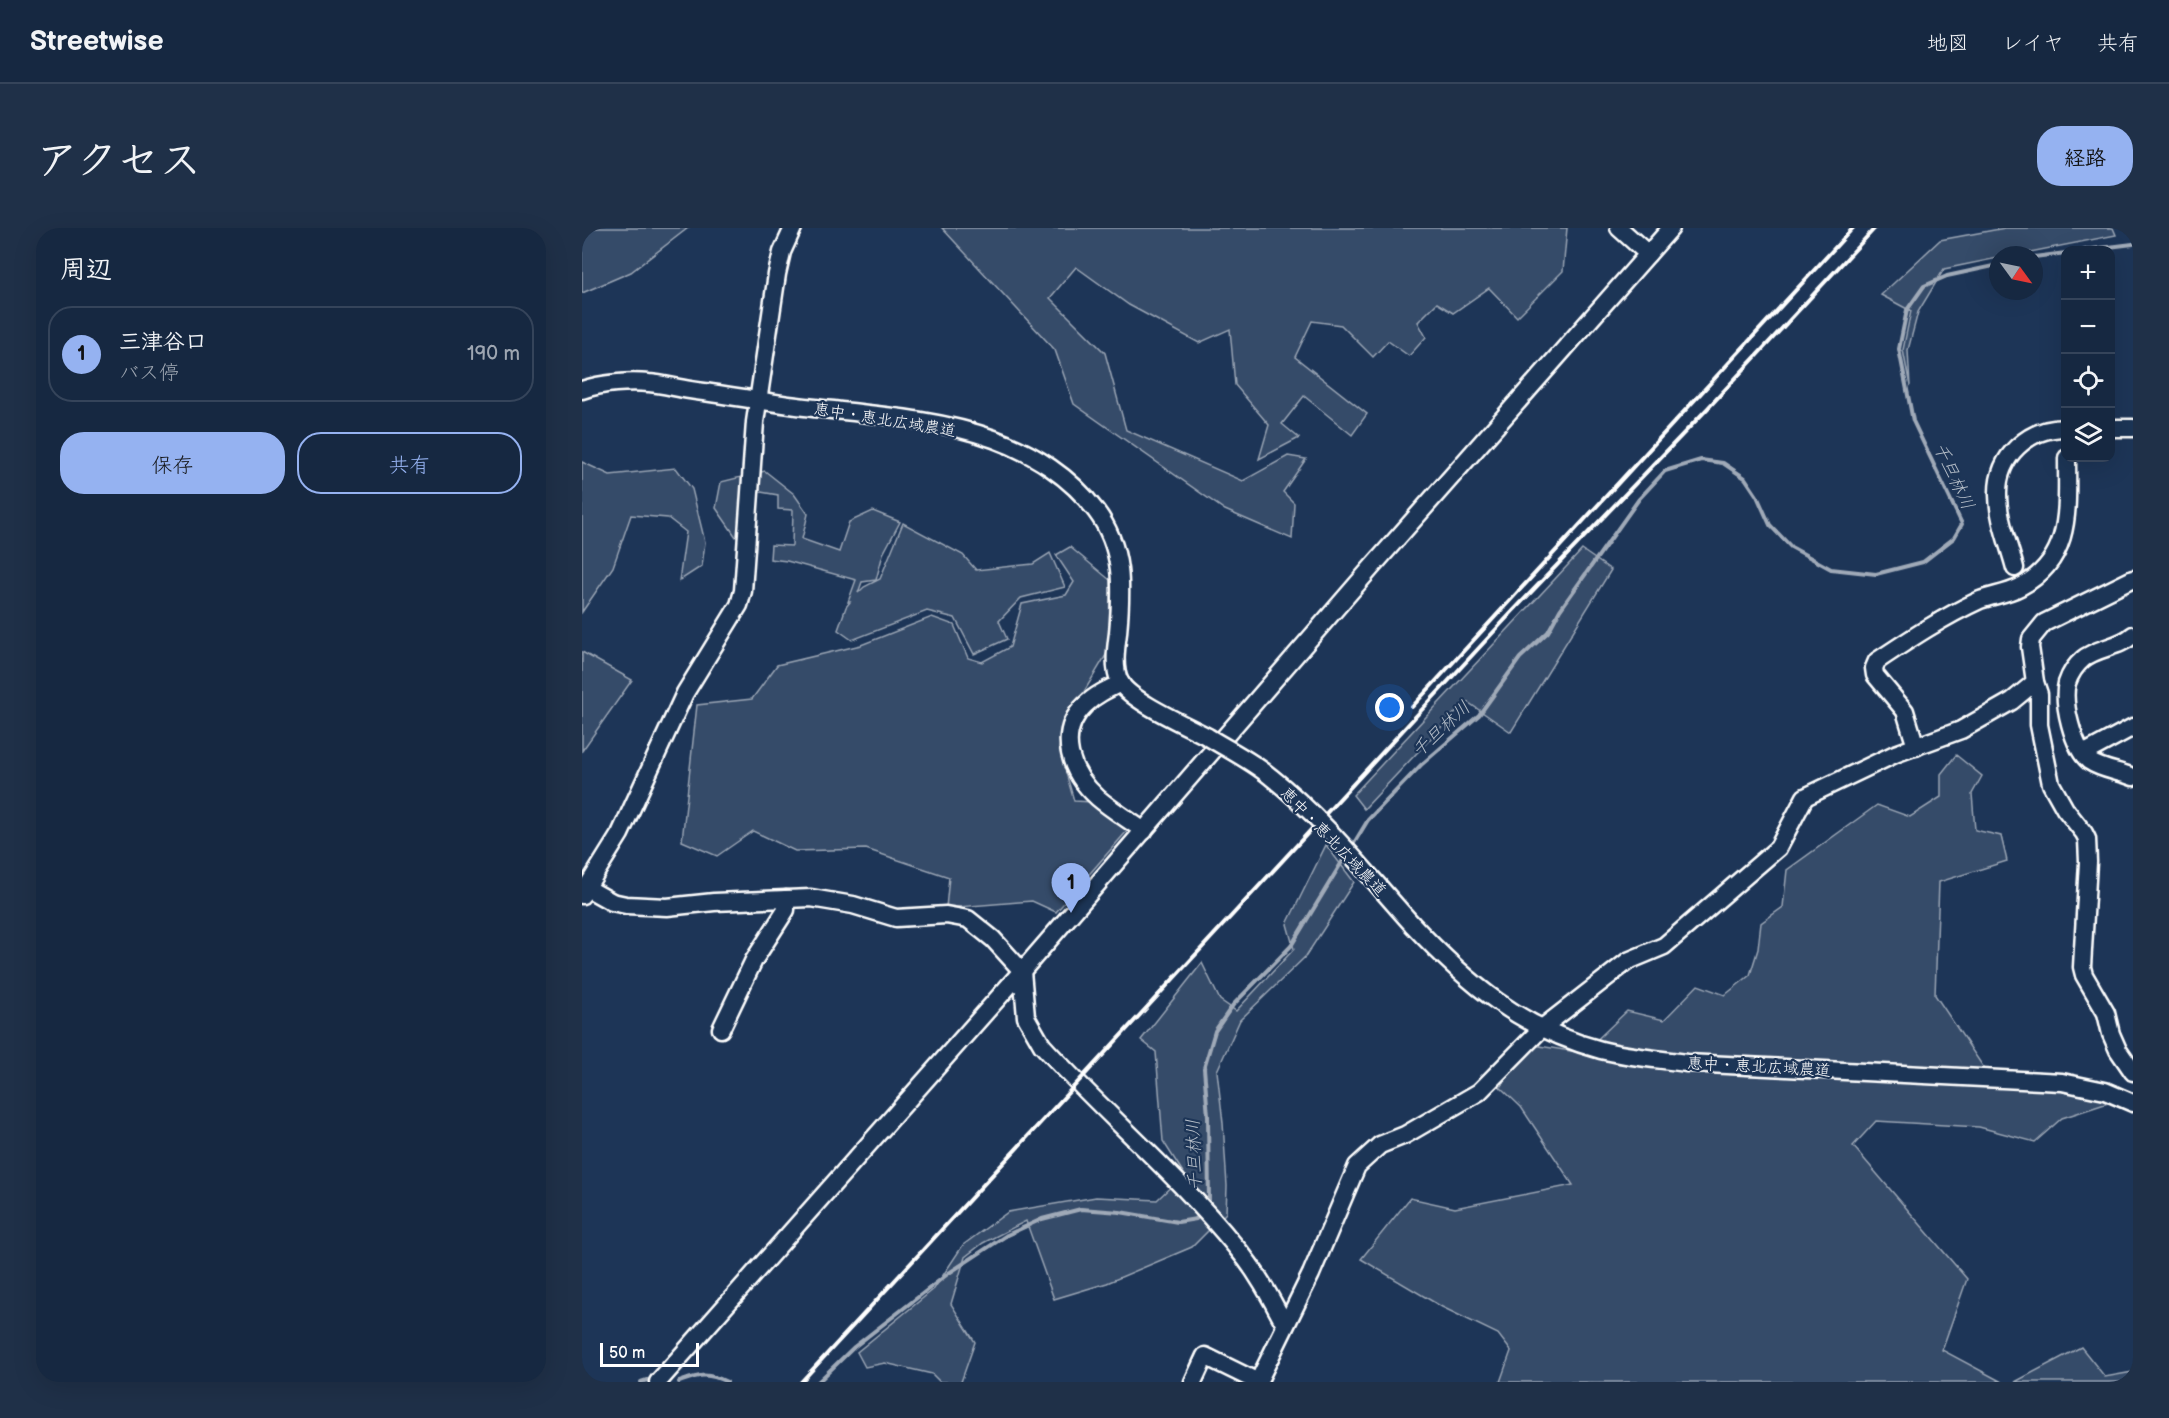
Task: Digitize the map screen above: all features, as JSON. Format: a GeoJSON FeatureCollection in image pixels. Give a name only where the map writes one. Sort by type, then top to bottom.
{"type":"FeatureCollection","features":[{"type":"Feature","properties":{"kind":"street"},"geometry":{"type":"LineString","coordinates":[[793,228],[782,252],[777,274],[755,422],[741,598],[685,693],[620,834],[584,891],[626,905],[677,907],[714,902],[811,898],[853,905],[896,918],[946,915],[968,919],[993,939],[1022,971],[1026,1017],[1042,1045],[1191,1196],[1237,1248],[1270,1296],[1285,1325]]}},
{"type":"Feature","properties":{"kind":"street"},"geometry":{"type":"LineString","coordinates":[[1619,228],[1648,254]]}},
{"type":"Feature","properties":{"kind":"street"},"geometry":{"type":"LineString","coordinates":[[658,1382],[1022,971],[1385,552],[1671,228]]}},
{"type":"Feature","properties":{"kind":"street","name":"恵中・恵北広域農道"},"geometry":{"type":"LineString","coordinates":[[582,390],[626,383],[649,383],[932,423],[976,433],[1026,452],[1068,481],[1085,497],[1099,514],[1112,539],[1121,585],[1116,666],[1121,683],[1140,700],[1208,737],[1269,775],[1297,798],[1444,958],[1480,990],[1542,1028],[1569,1040],[1601,1050],[1636,1057],[1688,1063],[2062,1082],[2105,1091],[2133,1103]]}},
{"type":"Feature","properties":{"kind":"street"},"geometry":{"type":"LineString","coordinates":[[2015,568],[1998,502],[2002,471],[2014,449],[2034,434],[2061,428]]}},
{"type":"Feature","properties":{"kind":"street"},"geometry":{"type":"LineString","coordinates":[[2115,428],[2133,428]]}},
{"type":"Feature","properties":{"kind":"street"},"geometry":{"type":"LineString","coordinates":[[1916,747],[1905,711],[1875,675],[1874,668],[1877,662],[1945,617],[1983,599],[2018,588],[2039,575],[2059,549],[2064,531],[2067,507],[2067,462]]}},
{"type":"Feature","properties":{"kind":"street"},"geometry":{"type":"LineString","coordinates":[[2133,579],[2044,623],[2031,639],[2030,647],[2035,682],[2039,693],[2039,725],[2051,784],[2065,809],[2087,839],[2088,862],[2082,967],[2084,975],[2106,1013],[2118,1050],[2133,1072]]}},
{"type":"Feature","properties":{"kind":"street"},"geometry":{"type":"LineString","coordinates":[[2133,635],[2083,659],[2073,670],[2066,694],[2067,711],[2076,741],[2083,754],[2090,762],[2103,768],[2133,777]]}},
{"type":"Feature","properties":{"kind":"street"},"geometry":{"type":"LineString","coordinates":[[1194,1382],[1205,1356],[1258,1382],[1311,1274],[1357,1166],[1380,1145],[1405,1135],[1479,1092],[1542,1028],[1628,961],[1664,946],[1778,848],[1805,797],[1916,747],[1961,730],[2012,701],[2035,682]]}},
{"type":"Feature","properties":{"kind":"street"},"geometry":{"type":"LineString","coordinates":[[1121,683],[1084,705],[1071,729],[1069,754],[1083,782],[1098,798],[1144,831]]}},
{"type":"Feature","properties":{"kind":"street"},"geometry":{"type":"LineString","coordinates":[[2083,754],[2133,727]]}},
{"type":"Feature","properties":{"kind":"street"},"geometry":{"type":"LineString","coordinates":[[721,1029],[754,960],[786,910],[786,899]]}},
{"type":"Feature","properties":{"kind":"shaded area"},"geometry":{"type":"Polygon","coordinates":[[[582,228],[688,228],[631,272],[582,293],[582,228]]]}},
{"type":"Feature","properties":{"kind":"shaded area"},"geometry":{"type":"Polygon","coordinates":[[[942,228],[1567,228],[1563,271],[1517,317],[1489,288],[1453,313],[1437,303],[1418,322],[1426,337],[1409,356],[1388,341],[1373,357],[1341,325],[1312,321],[1295,357],[1367,414],[1352,435],[1304,396],[1282,424],[1299,438],[1259,459],[1269,425],[1235,385],[1230,329],[1199,343],[1129,305],[1076,267],[1050,298],[1105,353],[1126,430],[1243,481],[1288,456],[1306,459],[1283,492],[1294,503],[1292,539],[1225,510],[1074,404],[1055,350],[942,228]]]}},
{"type":"Feature","properties":{"kind":"shaded area"},"geometry":{"type":"Polygon","coordinates":[[[2005,228],[2113,228],[2116,235],[2043,249],[2043,246],[1989,246],[1989,260],[1944,269],[1918,312],[1908,350],[1910,386],[1903,350],[1911,311],[1881,295],[1940,240],[2005,228]]]}},
{"type":"Feature","properties":{"kind":"shaded area"},"geometry":{"type":"Polygon","coordinates":[[[582,462],[610,475],[676,468],[692,489],[705,542],[702,566],[679,581],[686,532],[668,518],[631,515],[613,567],[582,612],[582,462]]]}},
{"type":"Feature","properties":{"kind":"shaded area"},"geometry":{"type":"Polygon","coordinates":[[[765,471],[794,494],[808,514],[802,539],[839,552],[849,522],[873,511],[900,522],[883,554],[876,580],[862,582],[858,593],[864,587],[880,579],[903,523],[963,555],[976,570],[1033,564],[1050,553],[1065,587],[1021,598],[999,621],[1007,639],[974,654],[955,618],[927,611],[852,640],[838,630],[850,602],[848,602],[856,580],[787,561],[770,559],[771,545],[792,546],[793,510],[778,509],[778,495],[749,490],[746,537],[736,537],[716,508],[721,482],[765,471]]]}},
{"type":"Feature","properties":{"kind":"shaded area"},"geometry":{"type":"Polygon","coordinates":[[[1070,547],[1110,580],[1109,650],[1070,715],[1059,748],[1074,801],[1094,802],[1127,831],[1056,912],[1032,901],[946,908],[949,877],[866,849],[795,851],[753,831],[717,856],[682,841],[697,705],[752,699],[777,665],[861,645],[932,617],[954,625],[968,658],[982,662],[1010,647],[1022,604],[1066,595],[1074,582],[1056,555],[1070,547]]]}},
{"type":"Feature","properties":{"kind":"shaded area"},"geometry":{"type":"Polygon","coordinates":[[[1582,550],[1611,570],[1511,732],[1466,701],[1364,809],[1353,795],[1582,550]]]}},
{"type":"Feature","properties":{"kind":"shaded area"},"geometry":{"type":"Polygon","coordinates":[[[582,652],[632,680],[582,751],[582,652]]]}},
{"type":"Feature","properties":{"kind":"shaded area"},"geometry":{"type":"Polygon","coordinates":[[[1956,755],[1982,776],[1972,794],[1975,830],[2001,836],[2007,861],[1939,882],[1935,995],[1996,1086],[2065,1088],[2111,1102],[2062,1118],[2035,1142],[1979,1127],[1876,1121],[1853,1146],[1967,1279],[1942,1350],[2002,1382],[1500,1382],[1511,1351],[1498,1334],[1442,1307],[1361,1259],[1410,1198],[1455,1208],[1573,1185],[1521,1107],[1500,1087],[1533,1045],[1583,1053],[1627,1011],[1664,1020],[1698,985],[1725,995],[1750,975],[1758,949],[1761,923],[1783,907],[1787,870],[1877,805],[1910,817],[1941,797],[1941,774],[1956,755]]]}},
{"type":"Feature","properties":{"kind":"shaded area"},"geometry":{"type":"Polygon","coordinates":[[[1326,845],[1354,882],[1306,956],[1240,1020],[1217,1071],[1227,1186],[1226,1213],[1192,1247],[1107,1283],[1054,1299],[1026,1221],[983,1243],[965,1257],[951,1304],[975,1342],[961,1382],[940,1382],[932,1374],[885,1363],[865,1367],[857,1352],[934,1289],[963,1245],[1008,1212],[1096,1197],[1157,1200],[1184,1174],[1163,1141],[1156,1052],[1141,1040],[1202,963],[1220,1000],[1236,1011],[1294,949],[1287,924],[1326,845]]]}},
{"type":"Feature","properties":{"kind":"shaded area"},"geometry":{"type":"Polygon","coordinates":[[[2081,1347],[2105,1377],[2133,1372],[2133,1382],[2015,1382],[2081,1347]]]}},
{"type":"Feature","properties":{"kind":"waterway","name":"千旦林川"},"geometry":{"type":"LineString","coordinates":[[2115,246],[2133,244]]}},
{"type":"Feature","properties":{"kind":"waterway","name":"千旦林川"},"geometry":{"type":"LineString","coordinates":[[2043,256],[2061,254]]}},
{"type":"Feature","properties":{"kind":"waterway","name":"千旦林川"},"geometry":{"type":"LineString","coordinates":[[1351,848],[1368,820],[1421,765],[1479,715],[1520,658],[1548,632],[1560,610],[1639,499],[1665,471],[1701,460],[1723,463],[1745,478],[1757,496],[1770,525],[1791,547],[1831,569],[1876,574],[1923,562],[1954,538],[1962,524],[1913,421],[1899,349],[1907,310],[1924,286],[1947,276],[1989,267]]}},
{"type":"Feature","properties":{"kind":"waterway","name":"千旦林川"},"geometry":{"type":"LineString","coordinates":[[1206,1207],[1209,1204],[1208,1116],[1204,1068],[1215,1031],[1233,1005],[1291,946],[1345,857]]}},
{"type":"Feature","properties":{"kind":"waterway","name":"千旦林川"},"geometry":{"type":"LineString","coordinates":[[818,1382],[854,1347],[949,1273],[1007,1235],[1042,1219],[1081,1209],[1120,1212],[1178,1222],[1196,1219],[1201,1213]]}},
{"type":"Feature","properties":{"kind":"waterway"},"geometry":{"type":"LineString","coordinates":[[679,1382],[703,1376],[727,1382]]}},
{"type":"Feature","properties":{"kind":"waterway"},"geometry":{"type":"LineString","coordinates":[[641,1382],[647,1380]]}},
{"type":"Feature","properties":{"kind":"railway"},"geometry":{"type":"LineString","coordinates":[[1412,707],[1853,228]]}},
{"type":"Feature","properties":{"kind":"railway"},"geometry":{"type":"LineString","coordinates":[[801,1382],[1513,611],[1708,408],[1875,228]]}},
{"type":"Feature","properties":{"kind":"place","name":"三津谷口"},"geometry":{"type":"Point","coordinates":[1071,913]}}]}
